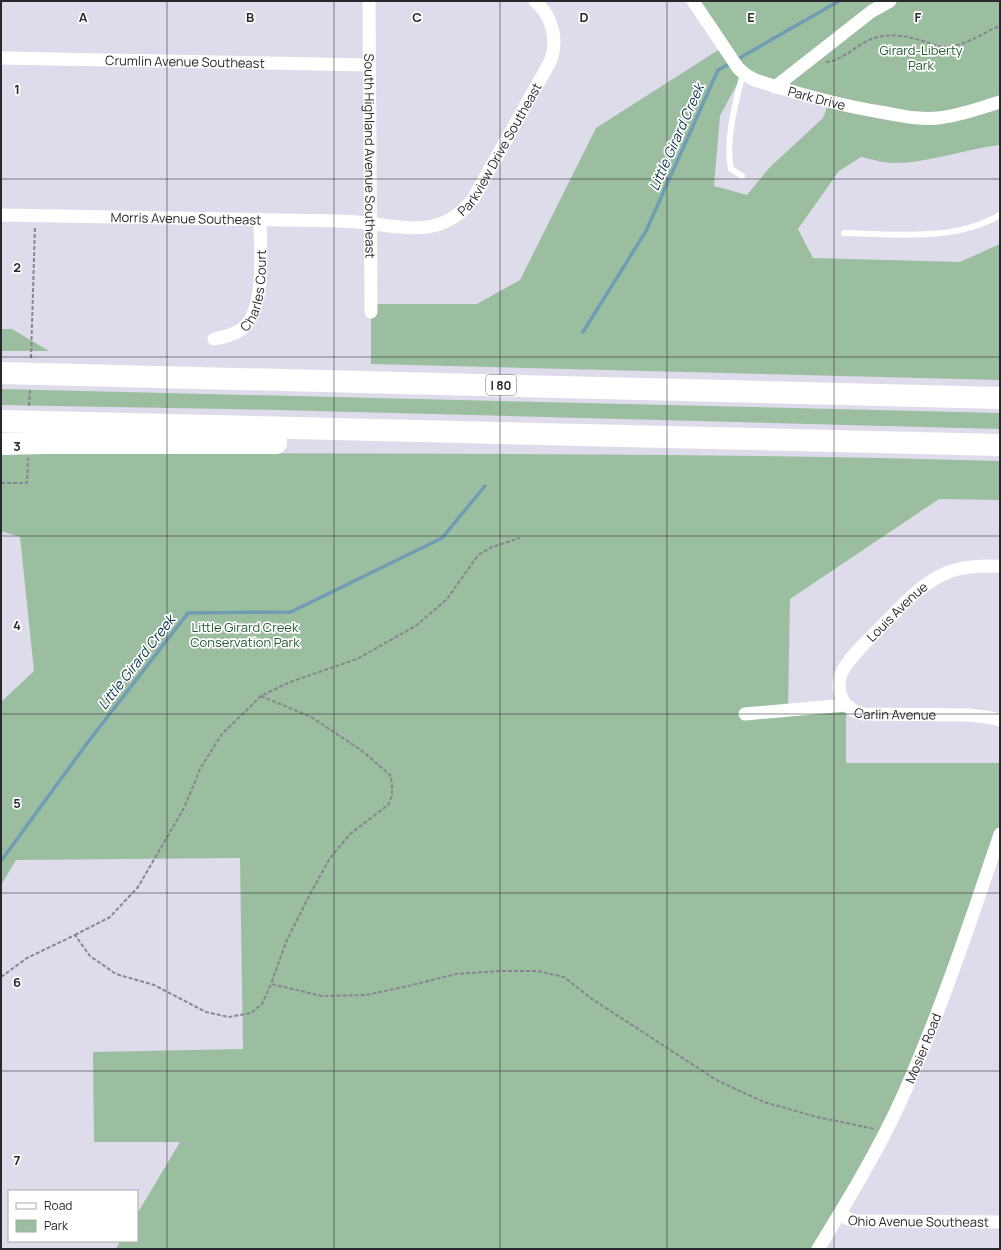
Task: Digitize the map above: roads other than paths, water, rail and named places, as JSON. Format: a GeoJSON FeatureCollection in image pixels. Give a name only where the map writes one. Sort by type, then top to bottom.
{"type":"FeatureCollection","features":[{"type":"Feature","properties":{"kind":"highway"},"geometry":{"type":"LineString","coordinates":[[1,358],[157,365],[218,378]]}},
{"type":"Feature","properties":{"kind":"highway","name":"I 80"},"geometry":{"type":"LineString","coordinates":[[1,373],[1000,398]]}},
{"type":"Feature","properties":{"kind":"highway"},"geometry":{"type":"LineString","coordinates":[[1,421],[1000,446]]}},
{"type":"Feature","properties":{"kind":"highway"},"geometry":{"type":"LineString","coordinates":[[1,444],[45,442],[340,443],[391,431]]}},
{"type":"Feature","properties":{"kind":"street","name":"South Highland Avenue Southeast"},"geometry":{"type":"LineString","coordinates":[[369,1],[371,312]]}},
{"type":"Feature","properties":{"kind":"street","name":"Parkview Drive Southeast"},"geometry":{"type":"LineString","coordinates":[[370,223],[413,228],[433,226],[446,222],[456,216],[473,199],[552,56],[554,45],[552,26],[547,15],[535,1]]}},
{"type":"Feature","properties":{"kind":"street"},"geometry":{"type":"LineString","coordinates":[[693,1],[740,71],[755,80],[775,87]]}},
{"type":"Feature","properties":{"kind":"street","name":"Park Drive"},"geometry":{"type":"LineString","coordinates":[[775,87],[872,11],[890,1]]}},
{"type":"Feature","properties":{"kind":"street","name":"Crumlin Avenue Southeast"},"geometry":{"type":"LineString","coordinates":[[1,58],[369,65]]}},
{"type":"Feature","properties":{"kind":"street","name":"Park Drive"},"geometry":{"type":"LineString","coordinates":[[775,87],[864,110],[922,118],[954,116],[1000,102]]}},
{"type":"Feature","properties":{"kind":"street","name":"Morris Avenue Southeast"},"geometry":{"type":"LineString","coordinates":[[1,215],[354,221],[370,223]]}},
{"type":"Feature","properties":{"kind":"street","name":"Charles Court"},"geometry":{"type":"LineString","coordinates":[[214,339],[230,335],[242,329],[254,313],[260,285],[260,220]]}},
{"type":"Feature","properties":{"kind":"street","name":"Louis Avenue"},"geometry":{"type":"LineString","coordinates":[[846,705],[839,692],[840,679],[845,667],[866,642],[912,596],[938,577],[950,572],[972,566],[1000,566]]}},
{"type":"Feature","properties":{"kind":"street","name":"Carlin Avenue"},"geometry":{"type":"LineString","coordinates":[[745,714],[846,705],[854,711],[863,714],[969,715],[1000,720]]}},
{"type":"Feature","properties":{"kind":"street","name":"Mosier Road"},"geometry":{"type":"LineString","coordinates":[[818,1249],[886,1131],[902,1098],[938,1011],[1000,836]]}},
{"type":"Feature","properties":{"kind":"street","name":"Ohio Avenue Southeast"},"geometry":{"type":"LineString","coordinates":[[840,1212],[848,1219],[857,1221],[1000,1222]]}},
{"type":"Feature","properties":{"kind":"lane"},"geometry":{"type":"LineString","coordinates":[[740,71],[732,118],[729,160],[731,169],[742,176]]}},
{"type":"Feature","properties":{"kind":"lane"},"geometry":{"type":"LineString","coordinates":[[844,233],[926,235],[960,230],[1000,215]]}},
{"type":"Feature","properties":{"kind":"waterway","name":"Little Girard Creek"},"geometry":{"type":"LineString","coordinates":[[736,60],[839,1]]}},
{"type":"Feature","properties":{"kind":"waterway","name":"Little Girard Creek"},"geometry":{"type":"LineString","coordinates":[[583,332],[646,231],[718,70],[731,63]]}},
{"type":"Feature","properties":{"kind":"waterway","name":"Little Girard Creek"},"geometry":{"type":"LineString","coordinates":[[1,861],[88,742],[188,613],[291,612],[442,538],[485,486]]}},
{"type":"Feature","properties":{"kind":"park label","name":"Girard-Liberty Park"},"geometry":{"type":"Point","coordinates":[921,58]}},
{"type":"Feature","properties":{"kind":"park label","name":"Little Girard Creek Conservation Park"},"geometry":{"type":"Point","coordinates":[245,634]}}]}
